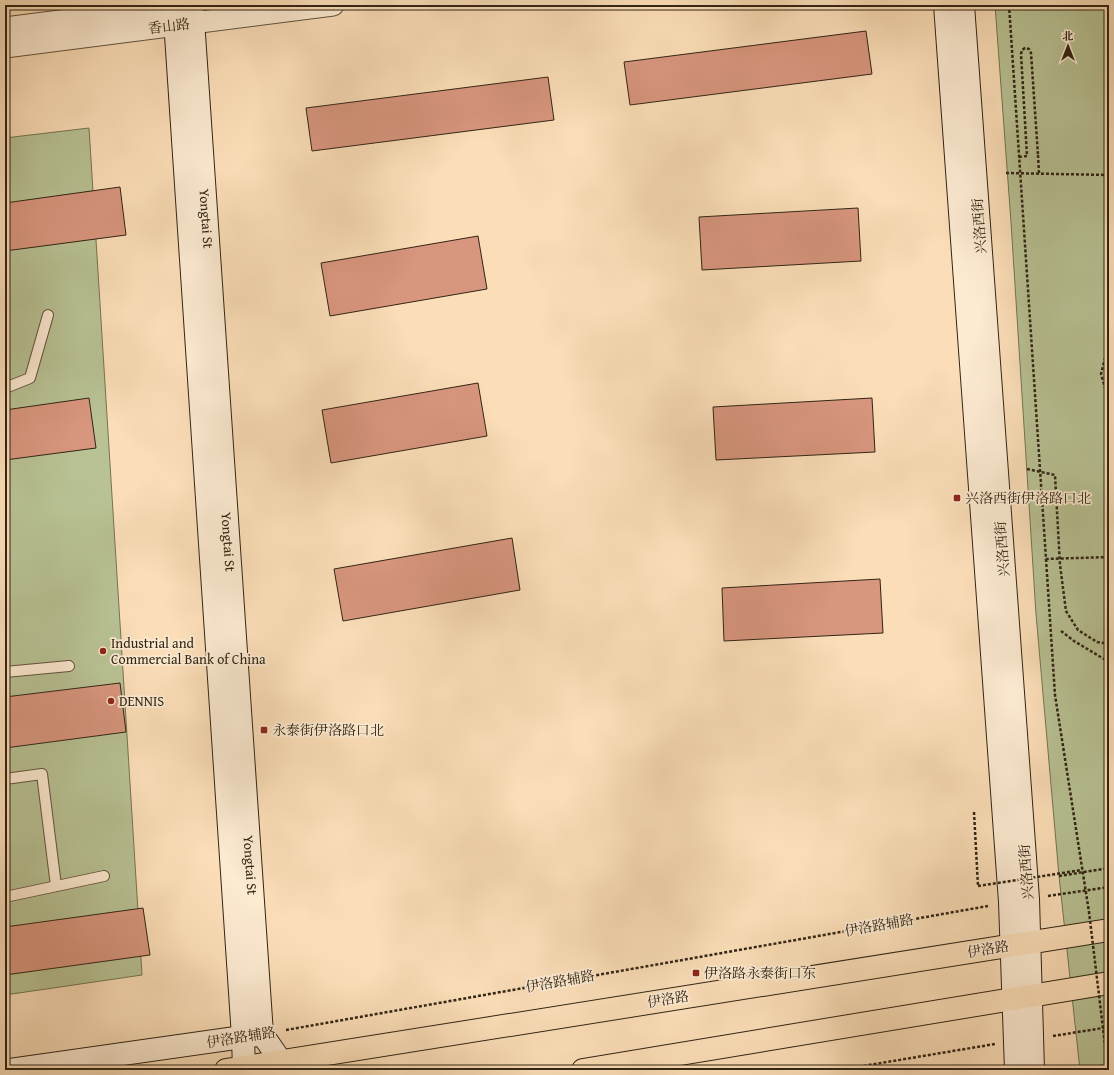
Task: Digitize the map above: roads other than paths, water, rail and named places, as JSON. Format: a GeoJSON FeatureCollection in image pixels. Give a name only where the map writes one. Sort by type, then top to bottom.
{"type":"FeatureCollection","features":[{"type":"Feature","properties":{"kind":"main road","name":"伊洛路"},"geometry":{"type":"LineString","coordinates":[[238,1069],[284,1065],[1109,930]]}},
{"type":"Feature","properties":{"kind":"main road"},"geometry":{"type":"LineString","coordinates":[[583,1070],[1109,984]]}},
{"type":"Feature","properties":{"kind":"street","name":"香山路"},"geometry":{"type":"LineString","coordinates":[[5,28],[182,12],[333,5]]}},
{"type":"Feature","properties":{"kind":"street","name":"兴洛西街"},"geometry":{"type":"LineString","coordinates":[[945,5],[1019,901]]}},
{"type":"Feature","properties":{"kind":"street","name":"兴洛西街"},"geometry":{"type":"LineString","coordinates":[[963,5],[1019,901],[1023,997],[1023,1040],[1016,1070]]}},
{"type":"Feature","properties":{"kind":"street","name":"香山路"},"geometry":{"type":"LineString","coordinates":[[5,47],[182,12]]}},
{"type":"Feature","properties":{"kind":"street","name":"Yongtai St"},"geometry":{"type":"LineString","coordinates":[[182,12],[253,1035],[238,1069]]}},
{"type":"Feature","properties":{"kind":"street"},"geometry":{"type":"LineString","coordinates":[[253,1035],[284,1065]]}},
{"type":"Feature","properties":{"kind":"street","name":"伊洛路辅路"},"geometry":{"type":"LineString","coordinates":[[10,1070],[253,1035]]}},
{"type":"Feature","properties":{"kind":"street","name":"兴洛西街"},"geometry":{"type":"LineString","coordinates":[[1023,1040],[1033,1070]]}},
{"type":"Feature","properties":{"kind":"lane"},"geometry":{"type":"LineString","coordinates":[[5,388],[30,378],[48,315]]}},
{"type":"Feature","properties":{"kind":"lane"},"geometry":{"type":"LineString","coordinates":[[5,672],[69,666]]}},
{"type":"Feature","properties":{"kind":"lane"},"geometry":{"type":"LineString","coordinates":[[5,779],[42,774],[56,886]]}},
{"type":"Feature","properties":{"kind":"lane"},"geometry":{"type":"LineString","coordinates":[[5,897],[104,876]]}},
{"type":"Feature","properties":{"kind":"place","name":"兴洛西街伊洛路口北"},"geometry":{"type":"Point","coordinates":[957,498]}},
{"type":"Feature","properties":{"kind":"place","name":"Industrial and Commercial Bank of China"},"geometry":{"type":"Point","coordinates":[103,651]}},
{"type":"Feature","properties":{"kind":"place","name":"DENNIS"},"geometry":{"type":"Point","coordinates":[111,701]}},
{"type":"Feature","properties":{"kind":"place","name":"永泰街伊洛路口北"},"geometry":{"type":"Point","coordinates":[264,730]}},
{"type":"Feature","properties":{"kind":"place","name":"伊洛路永泰街口东"},"geometry":{"type":"Point","coordinates":[696,973]}}]}
